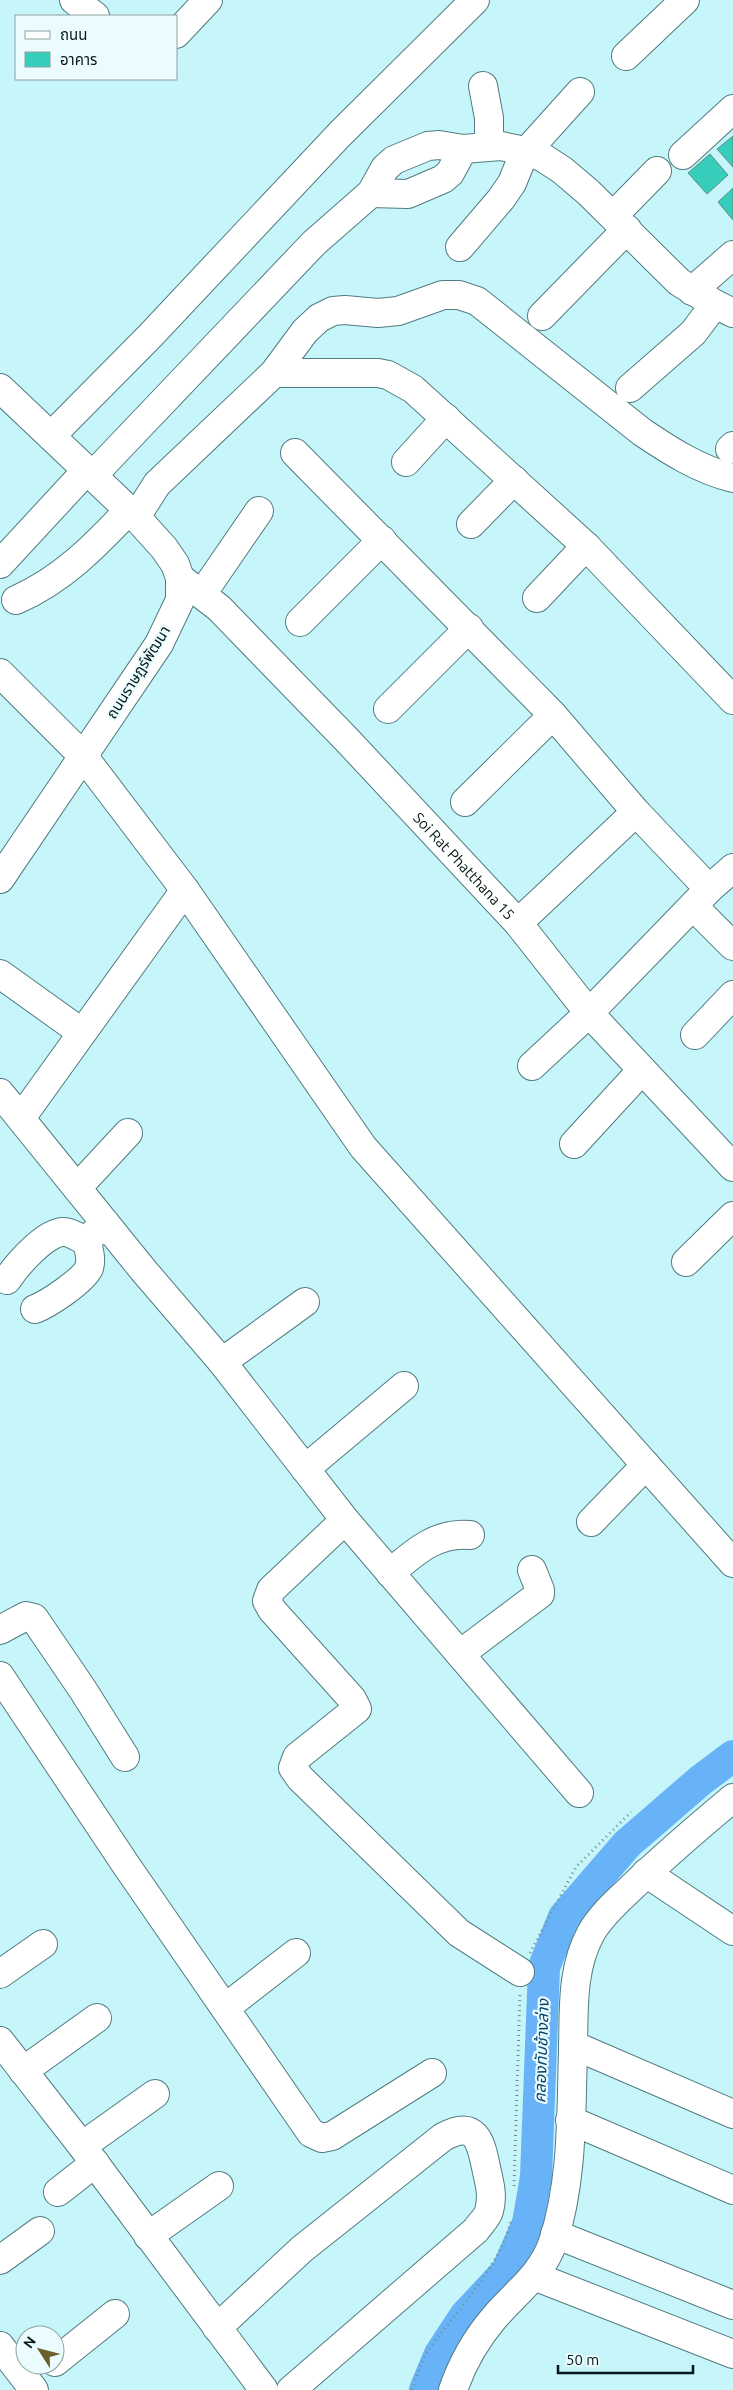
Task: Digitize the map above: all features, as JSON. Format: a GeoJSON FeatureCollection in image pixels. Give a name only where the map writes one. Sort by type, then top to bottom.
{"type":"FeatureCollection","features":[{"type":"Feature","properties":{"kind":"street"},"geometry":{"type":"LineString","coordinates":[[74,0],[94,15]]}},
{"type":"Feature","properties":{"kind":"street"},"geometry":{"type":"LineString","coordinates":[[178,32],[208,0]]}},
{"type":"Feature","properties":{"kind":"street"},"geometry":{"type":"LineString","coordinates":[[51,436],[150,336],[340,134],[475,0]]}},
{"type":"Feature","properties":{"kind":"street"},"geometry":{"type":"LineString","coordinates":[[626,56],[685,0]]}},
{"type":"Feature","properties":{"kind":"street"},"geometry":{"type":"LineString","coordinates":[[371,193],[408,194],[443,179],[450,173],[476,148],[489,118],[483,86]]}},
{"type":"Feature","properties":{"kind":"street"},"geometry":{"type":"LineString","coordinates":[[460,247],[501,199],[512,183],[526,151],[580,92]]}},
{"type":"Feature","properties":{"kind":"street"},"geometry":{"type":"LineString","coordinates":[[683,155],[733,108]]}},
{"type":"Feature","properties":{"kind":"street"},"geometry":{"type":"LineString","coordinates":[[0,564],[314,242],[371,193],[385,168],[394,160],[428,146],[440,145],[526,151],[542,158],[562,170],[620,223],[669,274],[713,303]]}},
{"type":"Feature","properties":{"kind":"street"},"geometry":{"type":"LineString","coordinates":[[542,316],[620,223],[658,171]]}},
{"type":"Feature","properties":{"kind":"street"},"geometry":{"type":"LineString","coordinates":[[630,388],[693,333],[713,303],[733,256]]}},
{"type":"Feature","properties":{"kind":"street"},"geometry":{"type":"LineString","coordinates":[[16,600],[55,579],[83,558],[132,514],[158,484],[274,373],[305,331],[319,318],[333,311],[398,311],[443,295],[460,295],[477,301],[642,432],[671,452],[701,467],[733,478]]}},
{"type":"Feature","properties":{"kind":"street"},"geometry":{"type":"LineString","coordinates":[[274,373],[378,373],[388,375],[413,390],[586,546],[733,700]]}},
{"type":"Feature","properties":{"kind":"street","name":"ถนนราษฏร์พัฒนา"},"geometry":{"type":"LineString","coordinates":[[0,879],[84,757],[166,631],[180,600],[180,578],[175,564],[164,548],[132,514],[51,436],[4,399]]}},
{"type":"Feature","properties":{"kind":"street"},"geometry":{"type":"LineString","coordinates":[[406,462],[446,418]]}},
{"type":"Feature","properties":{"kind":"street"},"geometry":{"type":"LineString","coordinates":[[295,452],[553,715],[636,812],[701,898],[733,946]]}},
{"type":"Feature","properties":{"kind":"street"},"geometry":{"type":"LineString","coordinates":[[471,524],[514,480]]}},
{"type":"Feature","properties":{"kind":"street"},"geometry":{"type":"LineString","coordinates":[[202,594],[259,511]]}},
{"type":"Feature","properties":{"kind":"street"},"geometry":{"type":"LineString","coordinates":[[300,622],[382,540]]}},
{"type":"Feature","properties":{"kind":"street"},"geometry":{"type":"LineString","coordinates":[[537,598],[586,546]]}},
{"type":"Feature","properties":{"kind":"street","name":"Soi Rat Phatthana 15"},"geometry":{"type":"LineString","coordinates":[[180,578],[202,594],[270,659],[518,923],[589,1013],[733,1167]]}},
{"type":"Feature","properties":{"kind":"street"},"geometry":{"type":"LineString","coordinates":[[388,709],[469,628]]}},
{"type":"Feature","properties":{"kind":"street"},"geometry":{"type":"LineString","coordinates":[[0,673],[84,757],[185,890],[363,1147],[733,1563]]}},
{"type":"Feature","properties":{"kind":"street"},"geometry":{"type":"LineString","coordinates":[[465,802],[553,715]]}},
{"type":"Feature","properties":{"kind":"street"},"geometry":{"type":"LineString","coordinates":[[518,923],[636,812]]}},
{"type":"Feature","properties":{"kind":"street"},"geometry":{"type":"LineString","coordinates":[[532,1066],[589,1013],[701,898],[733,868]]}},
{"type":"Feature","properties":{"kind":"street"},"geometry":{"type":"LineString","coordinates":[[21,1118],[185,890]]}},
{"type":"Feature","properties":{"kind":"street"},"geometry":{"type":"LineString","coordinates":[[0,974],[82,1032]]}},
{"type":"Feature","properties":{"kind":"street"},"geometry":{"type":"LineString","coordinates":[[695,1035],[733,995]]}},
{"type":"Feature","properties":{"kind":"street"},"geometry":{"type":"LineString","coordinates":[[574,1144],[642,1070]]}},
{"type":"Feature","properties":{"kind":"street"},"geometry":{"type":"LineString","coordinates":[[0,1093],[77,1188],[96,1232],[222,1362],[345,1520],[578,1793]]}},
{"type":"Feature","properties":{"kind":"street"},"geometry":{"type":"LineString","coordinates":[[77,1188],[128,1133]]}},
{"type":"Feature","properties":{"kind":"street"},"geometry":{"type":"LineString","coordinates":[[686,1262],[733,1216]]}},
{"type":"Feature","properties":{"kind":"street"},"geometry":{"type":"LineString","coordinates":[[7,1280],[16,1265],[53,1234],[96,1232]]}},
{"type":"Feature","properties":{"kind":"street"},"geometry":{"type":"LineString","coordinates":[[35,1309],[46,1305],[85,1275],[96,1232]]}},
{"type":"Feature","properties":{"kind":"street"},"geometry":{"type":"LineString","coordinates":[[222,1362],[305,1302]]}},
{"type":"Feature","properties":{"kind":"street"},"geometry":{"type":"LineString","coordinates":[[305,1469],[404,1386]]}},
{"type":"Feature","properties":{"kind":"street"},"geometry":{"type":"LineString","coordinates":[[591,1522],[646,1465]]}},
{"type":"Feature","properties":{"kind":"street"},"geometry":{"type":"LineString","coordinates":[[345,1520],[270,1590],[267,1601],[272,1610],[352,1699],[357,1709],[297,1756],[293,1768],[300,1778],[459,1933],[520,1972]]}},
{"type":"Feature","properties":{"kind":"street"},"geometry":{"type":"LineString","coordinates":[[390,1573],[438,1538],[454,1534],[470,1535]]}},
{"type":"Feature","properties":{"kind":"street"},"geometry":{"type":"LineString","coordinates":[[460,1654],[540,1594],[532,1570]]}},
{"type":"Feature","properties":{"kind":"street"},"geometry":{"type":"LineString","coordinates":[[0,1630],[26,1616],[34,1618],[83,1690],[125,1757]]}},
{"type":"Feature","properties":{"kind":"street"},"geometry":{"type":"LineString","coordinates":[[0,1676],[126,1865],[311,2133],[322,2138],[332,2136],[432,2073]]}},
{"type":"Feature","properties":{"kind":"street"},"geometry":{"type":"LineString","coordinates":[[453,2390],[471,2351],[494,2318],[534,2276],[542,2264],[555,2234],[564,2191],[570,2120],[574,1986],[591,1932],[607,1912],[646,1873],[684,1838],[733,1798]]}},
{"type":"Feature","properties":{"kind":"street"},"geometry":{"type":"LineString","coordinates":[[646,1873],[733,1931]]}},
{"type":"Feature","properties":{"kind":"street"},"geometry":{"type":"LineString","coordinates":[[0,1974],[43,1944]]}},
{"type":"Feature","properties":{"kind":"street"},"geometry":{"type":"LineString","coordinates":[[225,2008],[296,1953]]}},
{"type":"Feature","properties":{"kind":"street"},"geometry":{"type":"LineString","coordinates":[[97,2018],[9,2060],[88,2154],[264,2390]]}},
{"type":"Feature","properties":{"kind":"street"},"geometry":{"type":"LineString","coordinates":[[573,2045],[733,2114]]}},
{"type":"Feature","properties":{"kind":"street"},"geometry":{"type":"LineString","coordinates":[[58,2192],[88,2154],[155,2094]]}},
{"type":"Feature","properties":{"kind":"street"},"geometry":{"type":"LineString","coordinates":[[570,2120],[733,2190]]}},
{"type":"Feature","properties":{"kind":"street"},"geometry":{"type":"LineString","coordinates":[[218,2328],[302,2250],[443,2137],[456,2130],[469,2131],[481,2142],[492,2197],[489,2214],[476,2230],[291,2390]]}},
{"type":"Feature","properties":{"kind":"street"},"geometry":{"type":"LineString","coordinates":[[148,2236],[219,2186]]}},
{"type":"Feature","properties":{"kind":"street"},"geometry":{"type":"LineString","coordinates":[[0,2260],[40,2231]]}},
{"type":"Feature","properties":{"kind":"street"},"geometry":{"type":"LineString","coordinates":[[555,2234],[733,2305]]}},
{"type":"Feature","properties":{"kind":"street"},"geometry":{"type":"LineString","coordinates":[[534,2276],[733,2354]]}},
{"type":"Feature","properties":{"kind":"street"},"geometry":{"type":"LineString","coordinates":[[65,2354],[115,2314]]}},
{"type":"Feature","properties":{"kind":"street"},"geometry":{"type":"LineString","coordinates":[[0,2346],[31,2387],[42,2375]]}},
{"type":"Feature","properties":{"kind":"path"},"geometry":{"type":"LineString","coordinates":[[514,2195],[520,1972],[576,1867],[631,1812]]}},
{"type":"Feature","properties":{"kind":"path"},"geometry":{"type":"LineString","coordinates":[[412,2390],[425,2356],[491,2265],[508,2232],[512,2213]]}},
{"type":"Feature","properties":{"kind":"building"},"geometry":{"type":"Polygon","coordinates":[[[733,136],[733,167],[717,149],[733,136]]]}},
{"type":"Feature","properties":{"kind":"building"},"geometry":{"type":"Polygon","coordinates":[[[710,154],[728,175],[707,194],[688,173],[710,154]]]}},
{"type":"Feature","properties":{"kind":"building"},"geometry":{"type":"Polygon","coordinates":[[[733,188],[733,220],[718,202],[733,188]]]}},
{"type":"Feature","properties":{"kind":"waterway","name":"คลองทับช้างล่าง"},"geometry":{"type":"LineString","coordinates":[[425,2390],[440,2354],[465,2316],[507,2271],[528,2223],[536,2177],[544,1967],[564,1917],[627,1844],[701,1780],[733,1756]]}}]}
